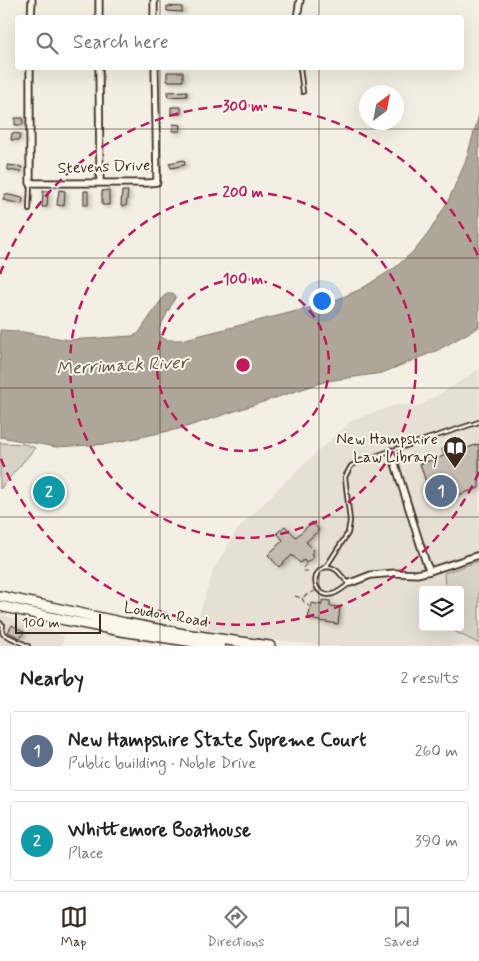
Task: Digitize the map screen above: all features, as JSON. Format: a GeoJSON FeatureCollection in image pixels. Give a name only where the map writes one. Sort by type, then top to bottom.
{"type":"FeatureCollection","features":[{"type":"Feature","properties":{"kind":"main road","name":"Loudon Road"},"geometry":{"type":"LineString","coordinates":[[0,596],[124,623],[184,634],[270,646]]}},
{"type":"Feature","properties":{"kind":"main road","name":"Loudon Road"},"geometry":{"type":"LineString","coordinates":[[0,606],[121,631],[220,646]]}},
{"type":"Feature","properties":{"kind":"street"},"geometry":{"type":"LineString","coordinates":[[31,15],[32,0]]}},
{"type":"Feature","properties":{"kind":"street"},"geometry":{"type":"LineString","coordinates":[[98,0],[99,15]]}},
{"type":"Feature","properties":{"kind":"street"},"geometry":{"type":"LineString","coordinates":[[154,0],[154,15]]}},
{"type":"Feature","properties":{"kind":"street"},"geometry":{"type":"LineString","coordinates":[[298,15],[300,0]]}},
{"type":"Feature","properties":{"kind":"street"},"geometry":{"type":"LineString","coordinates":[[30,70],[30,183]]}},
{"type":"Feature","properties":{"kind":"street"},"geometry":{"type":"LineString","coordinates":[[99,70],[100,182]]}},
{"type":"Feature","properties":{"kind":"street","name":"Stevens Drive"},"geometry":{"type":"LineString","coordinates":[[30,183],[157,182],[155,70]]}},
{"type":"Feature","properties":{"kind":"street"},"geometry":{"type":"LineString","coordinates":[[391,451],[430,571]]}},
{"type":"Feature","properties":{"kind":"street"},"geometry":{"type":"LineString","coordinates":[[350,583],[371,575],[417,574],[479,555]]}},
{"type":"Feature","properties":{"kind":"lane"},"geometry":{"type":"LineString","coordinates":[[300,70],[304,92]]}},
{"type":"Feature","properties":{"kind":"lane"},"geometry":{"type":"LineString","coordinates":[[29,210],[30,183]]}},
{"type":"Feature","properties":{"kind":"lane"},"geometry":{"type":"LineString","coordinates":[[326,567],[335,568],[350,583],[333,594],[324,593],[317,588],[315,579],[319,571],[326,567],[348,533],[350,521],[345,477],[351,466],[360,461],[479,422]]}},
{"type":"Feature","properties":{"kind":"lane"},"geometry":{"type":"LineString","coordinates":[[0,623],[4,625],[1,633],[28,646]]}},
{"type":"Feature","properties":{"kind":"path"},"geometry":{"type":"LineString","coordinates":[[306,564],[302,571],[309,572]]}},
{"type":"Feature","properties":{"kind":"path"},"geometry":{"type":"LineString","coordinates":[[295,596],[302,598],[316,590]]}},
{"type":"Feature","properties":{"kind":"path"},"geometry":{"type":"LineString","coordinates":[[302,598],[308,606]]}},
{"type":"Feature","properties":{"kind":"shaded area"},"geometry":{"type":"Polygon","coordinates":[[[479,369],[479,646],[326,646],[195,628],[213,571],[237,530],[285,482],[352,420],[396,405],[419,406],[479,369]]]}},
{"type":"Feature","properties":{"kind":"shaded area"},"geometry":{"type":"Polygon","coordinates":[[[0,441],[2,443],[25,444],[35,448],[0,489],[0,441]]]}},
{"type":"Feature","properties":{"kind":"shaded area"},"geometry":{"type":"Polygon","coordinates":[[[479,561],[479,643],[454,631],[464,631],[464,586],[445,586],[444,573],[479,561]]]}},
{"type":"Feature","properties":{"kind":"shaded area"},"geometry":{"type":"Polygon","coordinates":[[[0,614],[64,636],[61,646],[0,646],[0,614]]]}},
{"type":"Feature","properties":{"kind":"water","name":"Merrimack River"},"geometry":{"type":"Polygon","coordinates":[[[479,115],[479,327],[438,350],[382,373],[327,381],[183,428],[108,444],[56,447],[0,437],[0,330],[69,340],[132,336],[138,334],[164,296],[173,293],[176,296],[159,329],[160,337],[167,340],[181,340],[329,303],[361,289],[396,267],[416,249],[430,231],[448,201],[465,163],[479,115]]]}},
{"type":"Feature","properties":{"kind":"building"},"geometry":{"type":"Polygon","coordinates":[[[167,6],[182,7],[182,12],[167,11],[167,6]]]}},
{"type":"Feature","properties":{"kind":"building"},"geometry":{"type":"Polygon","coordinates":[[[167,72],[183,72],[183,81],[167,81],[167,72]]]}},
{"type":"Feature","properties":{"kind":"building"},"geometry":{"type":"Polygon","coordinates":[[[187,91],[187,96],[168,97],[167,92],[187,91]]]}},
{"type":"Feature","properties":{"kind":"building"},"geometry":{"type":"Polygon","coordinates":[[[171,107],[181,107],[181,114],[171,114],[171,107]]]}},
{"type":"Feature","properties":{"kind":"building"},"geometry":{"type":"Polygon","coordinates":[[[15,118],[23,118],[23,125],[15,125],[15,118]]]}},
{"type":"Feature","properties":{"kind":"building"},"geometry":{"type":"Polygon","coordinates":[[[173,124],[181,125],[180,131],[172,131],[173,124]]]}},
{"type":"Feature","properties":{"kind":"building"},"geometry":{"type":"Polygon","coordinates":[[[12,133],[20,134],[19,140],[11,140],[12,133]]]}},
{"type":"Feature","properties":{"kind":"building"},"geometry":{"type":"Polygon","coordinates":[[[184,160],[185,165],[171,168],[169,163],[184,160]]]}},
{"type":"Feature","properties":{"kind":"building"},"geometry":{"type":"Polygon","coordinates":[[[8,165],[22,167],[21,172],[8,170],[8,165]]]}},
{"type":"Feature","properties":{"kind":"building"},"geometry":{"type":"Polygon","coordinates":[[[59,190],[65,191],[64,206],[57,205],[59,190]]]}},
{"type":"Feature","properties":{"kind":"building"},"geometry":{"type":"Polygon","coordinates":[[[109,190],[109,205],[102,205],[102,191],[109,190]]]}},
{"type":"Feature","properties":{"kind":"building"},"geometry":{"type":"Polygon","coordinates":[[[43,191],[48,191],[47,207],[42,207],[43,191]]]}},
{"type":"Feature","properties":{"kind":"building"},"geometry":{"type":"Polygon","coordinates":[[[84,191],[88,191],[88,205],[84,205],[84,191]]]}},
{"type":"Feature","properties":{"kind":"building"},"geometry":{"type":"Polygon","coordinates":[[[122,191],[128,191],[126,206],[121,206],[122,191]]]}},
{"type":"Feature","properties":{"kind":"building"},"geometry":{"type":"Polygon","coordinates":[[[5,194],[23,198],[22,204],[3,200],[5,194]]]}},
{"type":"Feature","properties":{"kind":"building"},"geometry":{"type":"Polygon","coordinates":[[[479,444],[479,488],[433,503],[420,464],[444,456],[442,449],[449,446],[452,453],[479,444]]]}},
{"type":"Feature","properties":{"kind":"building"},"geometry":{"type":"Polygon","coordinates":[[[54,480],[56,502],[45,503],[43,482],[54,480]]]}},
{"type":"Feature","properties":{"kind":"building"},"geometry":{"type":"Polygon","coordinates":[[[312,522],[319,530],[306,542],[314,550],[311,554],[314,557],[306,563],[304,560],[300,563],[292,555],[279,567],[268,555],[283,540],[277,533],[285,526],[296,537],[312,522]]]}},
{"type":"Feature","properties":{"kind":"building"},"geometry":{"type":"Polygon","coordinates":[[[322,600],[330,601],[330,606],[340,607],[338,624],[308,619],[311,603],[322,605],[322,600]]]}},
{"type":"Feature","properties":{"kind":"building"},"geometry":{"type":"Polygon","coordinates":[[[12,625],[24,632],[20,638],[8,632],[12,625]]]}},
{"type":"Feature","properties":{"kind":"place","name":"New Hampshire Law Library"},"geometry":{"type":"Point","coordinates":[455,469]}},
{"type":"Feature","properties":{"kind":"place","name":"New Hampshire State Supreme Court"},"geometry":{"type":"Point","coordinates":[441,491]}},
{"type":"Feature","properties":{"kind":"place","name":"Whittemore Boathouse"},"geometry":{"type":"Point","coordinates":[49,492]}}]}
